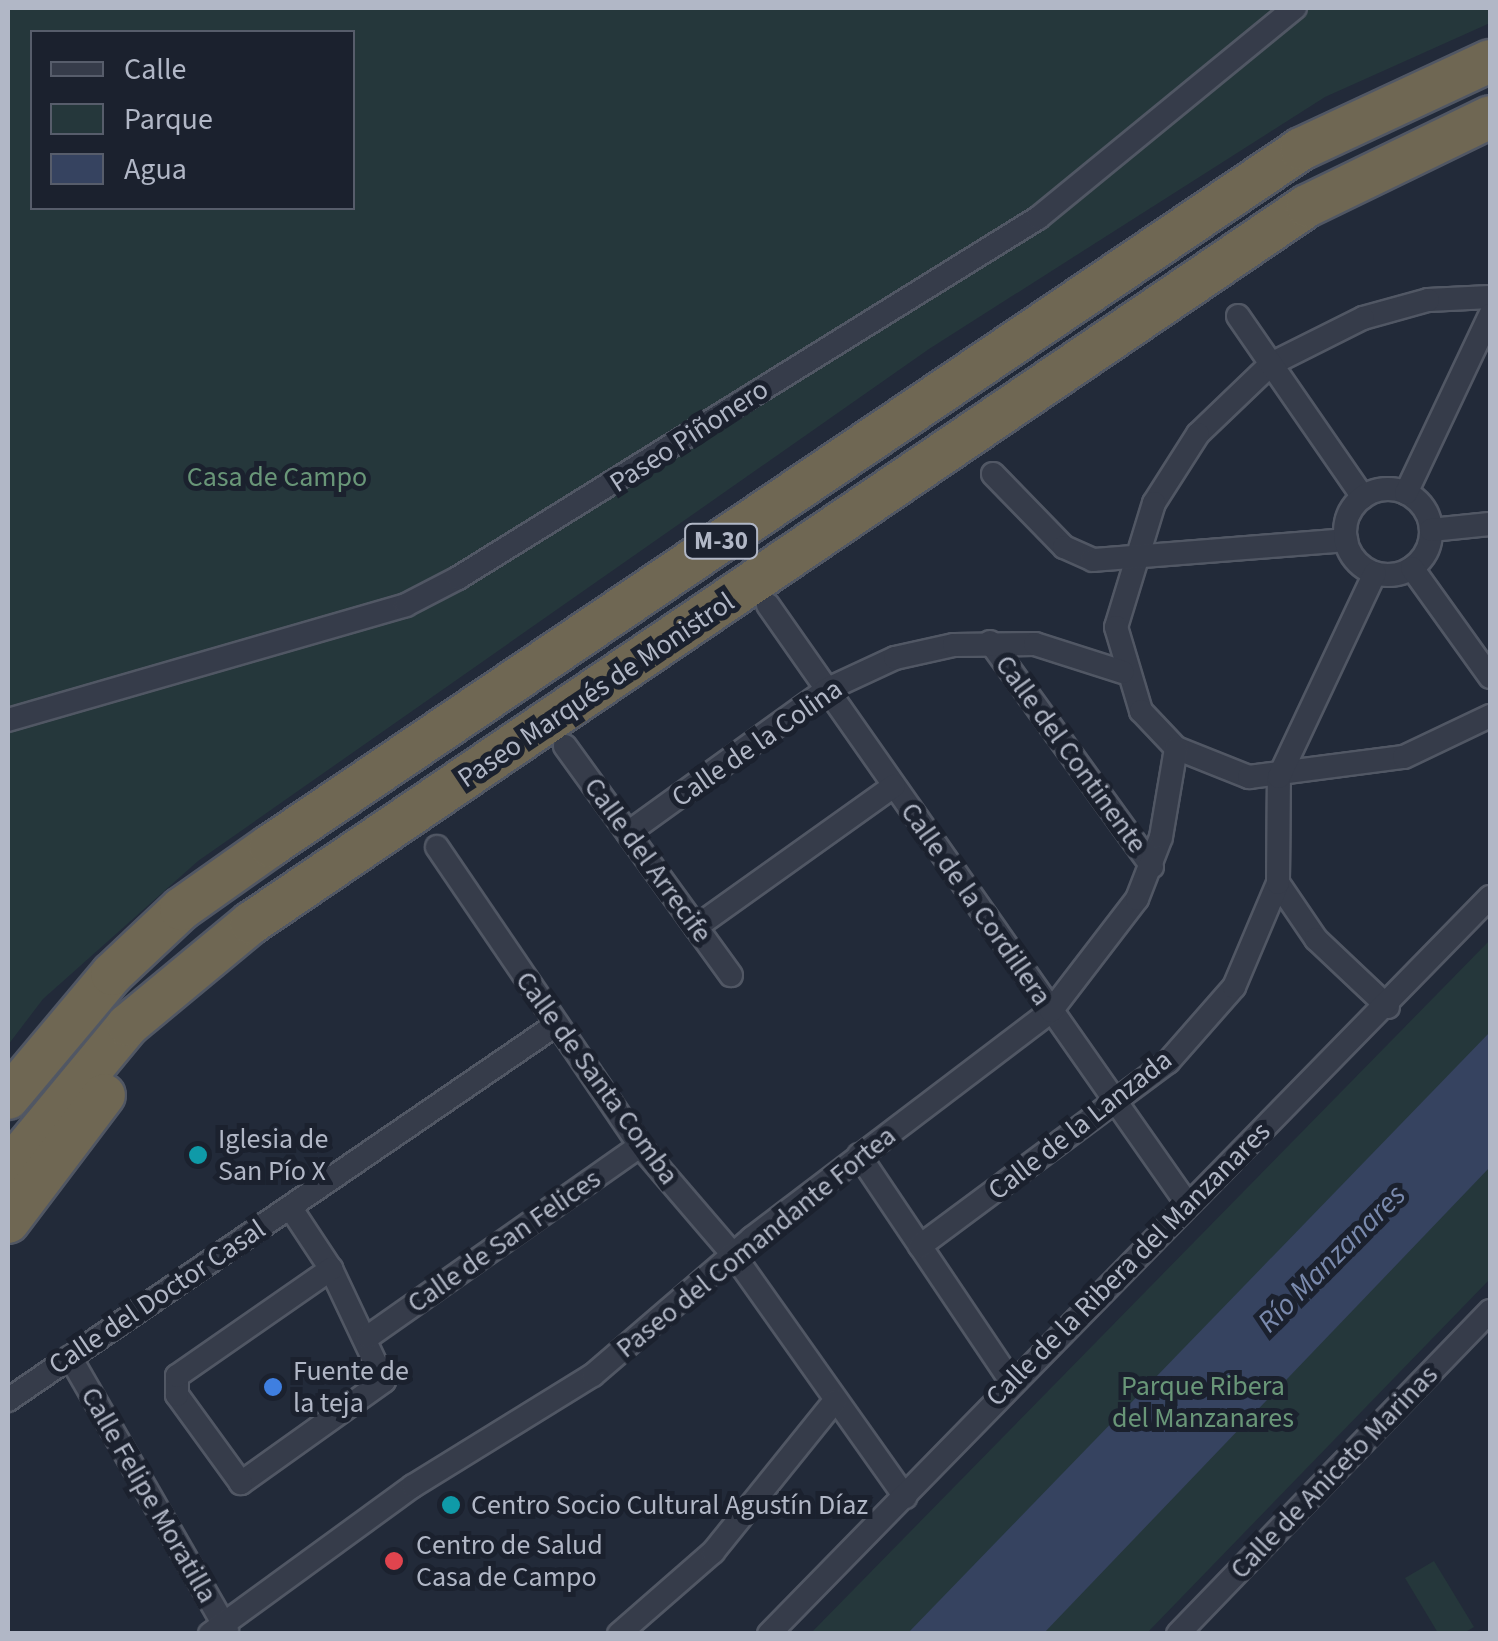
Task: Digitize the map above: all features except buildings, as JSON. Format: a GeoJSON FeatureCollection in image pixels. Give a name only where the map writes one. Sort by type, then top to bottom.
{"type":"FeatureCollection","features":[{"type":"Feature","properties":{"kind":"highway","name":"Paseo Marqués de Monistrol"},"geometry":{"type":"LineString","coordinates":[[8,1098],[112,974],[181,909],[270,846],[1301,148],[1490,62]]}},
{"type":"Feature","properties":{"kind":"highway","name":"Paseo Marqués de Monistrol"},"geometry":{"type":"LineString","coordinates":[[8,1170],[128,1025],[251,923],[1291,218],[1431,139],[1490,117]]}},
{"type":"Feature","properties":{"kind":"highway"},"geometry":{"type":"LineString","coordinates":[[1431,139],[1490,133]]}},
{"type":"Feature","properties":{"kind":"highway"},"geometry":{"type":"LineString","coordinates":[[8,1222],[179,984]]}},
{"type":"Feature","properties":{"kind":"street","name":"Paseo Piñonero"},"geometry":{"type":"LineString","coordinates":[[8,720],[406,606],[474,569],[1038,218],[1296,8]]}},
{"type":"Feature","properties":{"kind":"street"},"geometry":{"type":"LineString","coordinates":[[1490,297],[1428,300],[1363,318],[1271,364],[1198,434],[1131,560],[1116,627],[1123,672],[1142,711],[1176,748],[1210,767],[1279,777],[1404,756],[1490,716]]}},
{"type":"Feature","properties":{"kind":"street"},"geometry":{"type":"LineString","coordinates":[[1406,493],[1490,315]]}},
{"type":"Feature","properties":{"kind":"street"},"geometry":{"type":"LineString","coordinates":[[1238,316],[1363,497]]}},
{"type":"Feature","properties":{"kind":"street"},"geometry":{"type":"LineString","coordinates":[[993,474],[1064,547],[1093,560],[1346,540]]}},
{"type":"Feature","properties":{"kind":"street"},"geometry":{"type":"LineString","coordinates":[[1363,497],[1406,493]]}},
{"type":"Feature","properties":{"kind":"street"},"geometry":{"type":"LineString","coordinates":[[1406,493],[1431,530]]}},
{"type":"Feature","properties":{"kind":"street"},"geometry":{"type":"LineString","coordinates":[[1346,540],[1363,497]]}},
{"type":"Feature","properties":{"kind":"street"},"geometry":{"type":"LineString","coordinates":[[1431,530],[1490,524]]}},
{"type":"Feature","properties":{"kind":"street"},"geometry":{"type":"LineString","coordinates":[[1412,568],[1431,530]]}},
{"type":"Feature","properties":{"kind":"street"},"geometry":{"type":"LineString","coordinates":[[1346,540],[1374,573],[1412,568]]}},
{"type":"Feature","properties":{"kind":"street"},"geometry":{"type":"LineString","coordinates":[[1412,568],[1490,677]]}},
{"type":"Feature","properties":{"kind":"street","name":"Calle de la Lanzada"},"geometry":{"type":"LineString","coordinates":[[920,1246],[1168,1062],[1234,987],[1278,883],[1279,777],[1374,573]]}},
{"type":"Feature","properties":{"kind":"street","name":"Calle de la Cordillera"},"geometry":{"type":"LineString","coordinates":[[768,605],[1186,1202]]}},
{"type":"Feature","properties":{"kind":"street","name":"Calle de la Colina"},"geometry":{"type":"LineString","coordinates":[[628,833],[826,690],[895,658],[990,642],[1060,648],[1123,672]]}},
{"type":"Feature","properties":{"kind":"street","name":"Calle del Continente"},"geometry":{"type":"LineString","coordinates":[[990,642],[1152,866]]}},
{"type":"Feature","properties":{"kind":"street","name":"Calle del Arrecife"},"geometry":{"type":"LineString","coordinates":[[565,746],[731,975]]}},
{"type":"Feature","properties":{"kind":"street","name":"Paseo del Comandante Fortea"},"geometry":{"type":"LineString","coordinates":[[220,1629],[594,1374],[859,1155],[1051,1010],[1121,928],[1152,866],[1176,748]]}},
{"type":"Feature","properties":{"kind":"street"},"geometry":{"type":"LineString","coordinates":[[696,927],[894,786]]}},
{"type":"Feature","properties":{"kind":"street","name":"Calle de Santa Comba"},"geometry":{"type":"LineString","coordinates":[[437,847],[554,1026],[640,1146],[736,1258],[904,1497]]}},
{"type":"Feature","properties":{"kind":"street"},"geometry":{"type":"LineString","coordinates":[[1278,883],[1316,939],[1388,1007]]}},
{"type":"Feature","properties":{"kind":"street","name":"Calle de la Ribera del Manzanares"},"geometry":{"type":"LineString","coordinates":[[769,1634],[904,1497],[1010,1380],[1186,1202],[1388,1007],[1490,897]]}},
{"type":"Feature","properties":{"kind":"street","name":"Calle del Doctor Casal"},"geometry":{"type":"LineString","coordinates":[[8,1400],[554,1026]]}},
{"type":"Feature","properties":{"kind":"street","name":"Calle de San Felices"},"geometry":{"type":"LineString","coordinates":[[368,1337],[640,1146]]}},
{"type":"Feature","properties":{"kind":"street"},"geometry":{"type":"LineString","coordinates":[[859,1155],[1010,1380]]}},
{"type":"Feature","properties":{"kind":"street"},"geometry":{"type":"LineString","coordinates":[[290,1206],[331,1269],[368,1337],[384,1381],[241,1483],[177,1394],[176,1376],[331,1269]]}},
{"type":"Feature","properties":{"kind":"street","name":"Calle de Aniceto Marinas"},"geometry":{"type":"LineString","coordinates":[[1178,1634],[1490,1311]]}},
{"type":"Feature","properties":{"kind":"street","name":"Calle Felipe Moratilla"},"geometry":{"type":"LineString","coordinates":[[70,1357],[220,1629]]}},
{"type":"Feature","properties":{"kind":"street"},"geometry":{"type":"LineString","coordinates":[[619,1634],[713,1552],[836,1401]]}},
{"type":"Feature","properties":{"kind":"green space","name":"Casa de Campo"},"geometry":{"type":"Polygon","coordinates":[[[8,8],[1490,8],[1490,23],[1325,97],[929,349],[198,861],[43,999],[8,1045],[8,8]]]}},
{"type":"Feature","properties":{"kind":"green space","name":"Parque Ribera del Manzanares"},"geometry":{"type":"Polygon","coordinates":[[[1490,940],[1490,1279],[1147,1633],[810,1634],[1490,940]]]}},
{"type":"Feature","properties":{"kind":"green space"},"geometry":{"type":"Polygon","coordinates":[[[1434,1561],[1474,1627],[1464,1633],[1438,1633],[1405,1578],[1434,1561]]]}},
{"type":"Feature","properties":{"kind":"water","name":"Río Manzanares"},"geometry":{"type":"Polygon","coordinates":[[[1490,1032],[1490,1167],[1044,1633],[908,1633],[1490,1032]]]}},
{"type":"Feature","properties":{"kind":"place","name":"Iglesia de San Pío X"},"geometry":{"type":"Point","coordinates":[198,1155]}},
{"type":"Feature","properties":{"kind":"place","name":"Fuente de la teja"},"geometry":{"type":"Point","coordinates":[273,1387]}},
{"type":"Feature","properties":{"kind":"place","name":"Centro Socio Cultural Agustín Díaz"},"geometry":{"type":"Point","coordinates":[451,1505]}},
{"type":"Feature","properties":{"kind":"place","name":"Centro de Salud Casa de Campo"},"geometry":{"type":"Point","coordinates":[394,1561]}}]}
